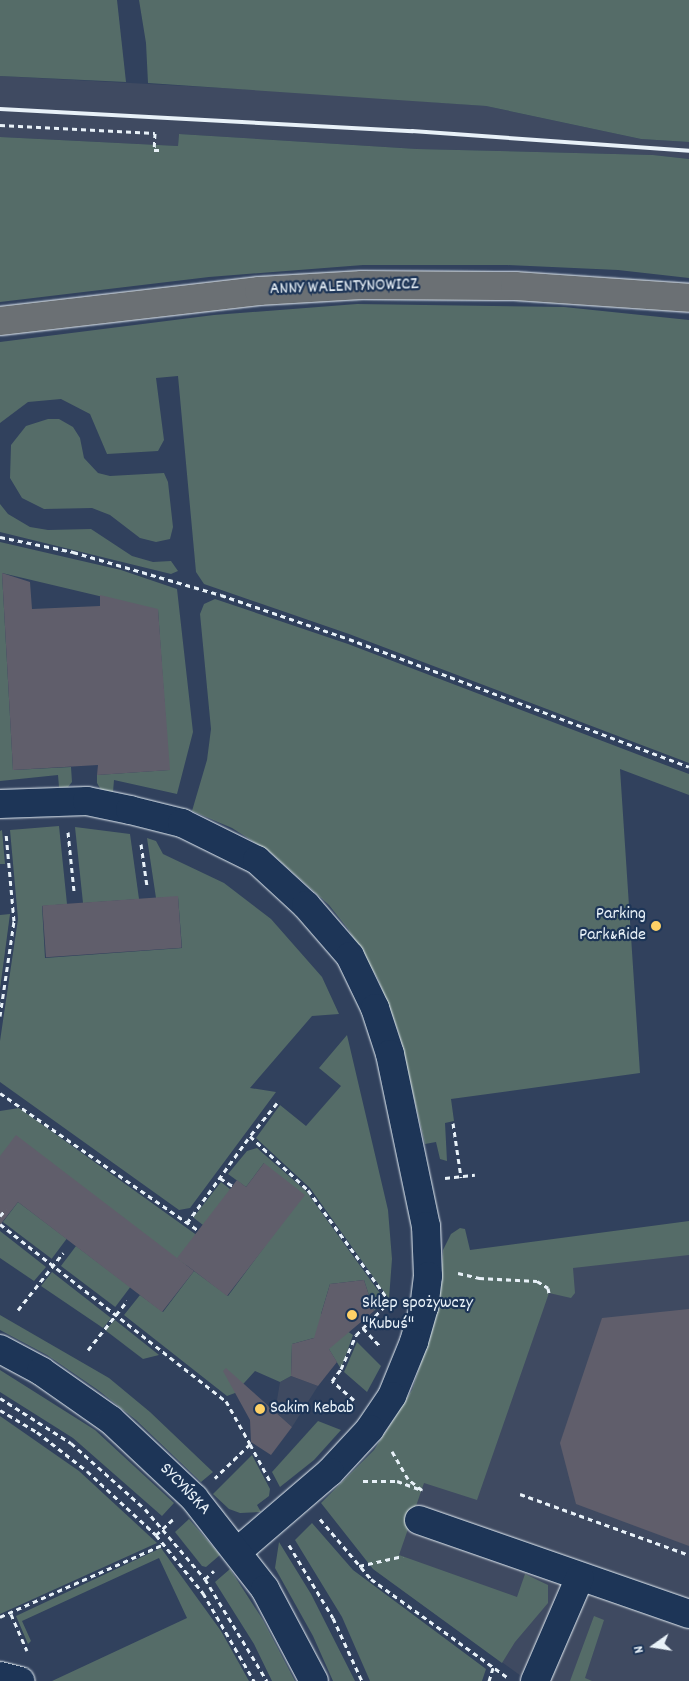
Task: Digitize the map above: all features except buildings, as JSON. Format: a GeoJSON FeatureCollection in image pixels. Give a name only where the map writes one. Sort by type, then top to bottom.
{"type":"FeatureCollection","features":[{"type":"Feature","properties":{"kind":"main road","name":"ANNY WALENTYNOWICZ"},"geometry":{"type":"LineString","coordinates":[[0,322],[250,292],[362,285],[523,286],[689,298]]}},
{"type":"Feature","properties":{"kind":"street"},"geometry":{"type":"LineString","coordinates":[[3,817],[87,801],[151,814],[210,834],[257,860],[306,905],[345,949],[363,981],[390,1054],[420,1190],[427,1266],[425,1299],[414,1342],[392,1396],[350,1452],[303,1496],[238,1551]]}},
{"type":"Feature","properties":{"kind":"street","name":"SYCYŃSKA"},"geometry":{"type":"LineString","coordinates":[[0,1349],[41,1371],[111,1420],[194,1498],[238,1551],[265,1588],[314,1681]]}},
{"type":"Feature","properties":{"kind":"street"},"geometry":{"type":"LineString","coordinates":[[419,1520],[689,1614]]}},
{"type":"Feature","properties":{"kind":"street"},"geometry":{"type":"LineString","coordinates":[[535,1681],[580,1577]]}},
{"type":"Feature","properties":{"kind":"street"},"geometry":{"type":"LineString","coordinates":[[0,1676],[25,1669]]}},
{"type":"Feature","properties":{"kind":"path"},"geometry":{"type":"LineString","coordinates":[[0,125],[155,133],[154,150],[159,150]]}},
{"type":"Feature","properties":{"kind":"path"},"geometry":{"type":"LineString","coordinates":[[0,537],[81,555],[221,595],[349,639],[689,767]]}},
{"type":"Feature","properties":{"kind":"path"},"geometry":{"type":"LineString","coordinates":[[0,1016],[14,921],[3,817]]}},
{"type":"Feature","properties":{"kind":"path"},"geometry":{"type":"LineString","coordinates":[[66,822],[74,891]]}},
{"type":"Feature","properties":{"kind":"path"},"geometry":{"type":"LineString","coordinates":[[140,841],[147,886]]}},
{"type":"Feature","properties":{"kind":"path"},"geometry":{"type":"LineString","coordinates":[[0,1093],[198,1230]]}},
{"type":"Feature","properties":{"kind":"path"},"geometry":{"type":"LineString","coordinates":[[187,1223],[277,1102]]}},
{"type":"Feature","properties":{"kind":"path"},"geometry":{"type":"LineString","coordinates":[[453,1122],[461,1177]]}},
{"type":"Feature","properties":{"kind":"path"},"geometry":{"type":"LineString","coordinates":[[250,1136],[308,1190],[394,1307]]}},
{"type":"Feature","properties":{"kind":"path"},"geometry":{"type":"LineString","coordinates":[[220,1178],[233,1186]]}},
{"type":"Feature","properties":{"kind":"path"},"geometry":{"type":"LineString","coordinates":[[0,1216],[6,1209]]}},
{"type":"Feature","properties":{"kind":"path"},"geometry":{"type":"LineString","coordinates":[[0,1224],[226,1401],[273,1486]]}},
{"type":"Feature","properties":{"kind":"path"},"geometry":{"type":"LineString","coordinates":[[18,1310],[63,1252]]}},
{"type":"Feature","properties":{"kind":"path"},"geometry":{"type":"LineString","coordinates":[[450,1269],[479,1278],[537,1281],[548,1288],[549,1293]]}},
{"type":"Feature","properties":{"kind":"path"},"geometry":{"type":"LineString","coordinates":[[392,1312],[395,1298]]}},
{"type":"Feature","properties":{"kind":"path"},"geometry":{"type":"LineString","coordinates":[[88,1350],[128,1301]]}},
{"type":"Feature","properties":{"kind":"path"},"geometry":{"type":"LineString","coordinates":[[358,1403],[332,1381],[341,1369],[356,1335],[389,1302]]}},
{"type":"Feature","properties":{"kind":"path"},"geometry":{"type":"LineString","coordinates":[[363,1328],[366,1335],[386,1351]]}},
{"type":"Feature","properties":{"kind":"path"},"geometry":{"type":"LineString","coordinates":[[0,1398],[71,1443],[163,1528],[224,1606],[267,1681]]}},
{"type":"Feature","properties":{"kind":"path"},"geometry":{"type":"LineString","coordinates":[[0,1410],[38,1432],[87,1471],[156,1535],[203,1593],[254,1681]]}},
{"type":"Feature","properties":{"kind":"path"},"geometry":{"type":"LineString","coordinates":[[156,1535],[250,1444]]}},
{"type":"Feature","properties":{"kind":"path"},"geometry":{"type":"LineString","coordinates":[[360,1481],[397,1481],[422,1490],[408,1479],[388,1444]]}},
{"type":"Feature","properties":{"kind":"path"},"geometry":{"type":"LineString","coordinates":[[520,1494],[689,1555]]}},
{"type":"Feature","properties":{"kind":"path"},"geometry":{"type":"LineString","coordinates":[[303,1496],[371,1579],[493,1668],[514,1681]]}},
{"type":"Feature","properties":{"kind":"path"},"geometry":{"type":"LineString","coordinates":[[274,1520],[332,1618],[362,1681]]}},
{"type":"Feature","properties":{"kind":"path"},"geometry":{"type":"LineString","coordinates":[[0,1618],[164,1544]]}},
{"type":"Feature","properties":{"kind":"path"},"geometry":{"type":"LineString","coordinates":[[359,1566],[404,1556]]}},
{"type":"Feature","properties":{"kind":"path"},"geometry":{"type":"LineString","coordinates":[[11,1614],[25,1669]]}},
{"type":"Feature","properties":{"kind":"path"},"geometry":{"type":"LineString","coordinates":[[489,1681],[493,1668]]}},
{"type":"Feature","properties":{"kind":"shaded area"},"geometry":{"type":"Polygon","coordinates":[[[0,76],[300,92],[486,106],[641,139],[689,142],[689,159],[653,155],[417,149],[179,134],[178,146],[0,137],[0,76]]]}},
{"type":"Feature","properties":{"kind":"shaded area"},"geometry":{"type":"Polygon","coordinates":[[[689,1241],[689,1681],[528,1681],[373,1569],[377,1551],[506,1265],[689,1241]]]}},
{"type":"Feature","properties":{"kind":"shaded area"},"geometry":{"type":"Polygon","coordinates":[[[291,1376],[318,1386],[292,1427],[275,1412],[280,1382],[291,1376]]]}},
{"type":"Feature","properties":{"kind":"green space"},"geometry":{"type":"Polygon","coordinates":[[[0,0],[117,0],[126,82],[0,76],[0,0]]]}},
{"type":"Feature","properties":{"kind":"green space"},"geometry":{"type":"Polygon","coordinates":[[[139,0],[689,0],[689,142],[641,139],[486,106],[148,83],[146,43],[139,0]]]}},
{"type":"Feature","properties":{"kind":"green space"},"geometry":{"type":"Polygon","coordinates":[[[179,134],[417,149],[653,155],[689,159],[689,278],[618,270],[507,265],[363,265],[209,277],[0,302],[0,137],[178,146],[179,134]]]}},
{"type":"Feature","properties":{"kind":"green space"},"geometry":{"type":"Polygon","coordinates":[[[357,304],[564,307],[689,320],[689,763],[349,634],[204,584],[196,572],[178,376],[156,378],[164,440],[158,451],[107,454],[90,414],[61,399],[28,402],[0,423],[0,342],[214,315],[357,304]]]}},
{"type":"Feature","properties":{"kind":"green space"},"geometry":{"type":"Polygon","coordinates":[[[48,419],[59,419],[73,427],[80,438],[84,458],[98,473],[110,476],[164,473],[168,482],[173,527],[170,539],[156,542],[140,538],[110,515],[92,508],[44,509],[22,498],[10,478],[11,445],[26,426],[48,419]]]}},
{"type":"Feature","properties":{"kind":"green space"},"geometry":{"type":"Polygon","coordinates":[[[0,504],[8,514],[30,527],[48,530],[91,529],[132,556],[153,562],[171,561],[178,571],[171,574],[0,532],[0,504]]]}},
{"type":"Feature","properties":{"kind":"green space"},"geometry":{"type":"Polygon","coordinates":[[[0,542],[121,570],[177,589],[193,732],[177,794],[114,780],[113,792],[101,790],[97,783],[97,775],[169,770],[158,610],[2,573],[13,770],[71,767],[72,782],[68,787],[59,787],[58,775],[0,781],[0,542]]]}},
{"type":"Feature","properties":{"kind":"green space"},"geometry":{"type":"Polygon","coordinates":[[[215,599],[348,644],[689,774],[689,795],[620,769],[640,1073],[451,1099],[454,1121],[445,1123],[447,1161],[440,1159],[436,1142],[425,1144],[398,1031],[378,979],[348,929],[329,905],[270,852],[232,828],[192,811],[207,760],[211,729],[200,614],[204,604],[215,599]]]}},
{"type":"Feature","properties":{"kind":"green space"},"geometry":{"type":"Polygon","coordinates":[[[59,826],[67,904],[42,906],[45,958],[182,948],[178,897],[156,898],[147,838],[156,841],[163,854],[224,883],[271,919],[322,977],[339,1014],[312,1016],[250,1088],[276,1092],[190,1208],[179,1210],[0,1082],[0,1041],[18,919],[10,830],[59,826]]]}},
{"type":"Feature","properties":{"kind":"green space"},"geometry":{"type":"Polygon","coordinates":[[[75,827],[130,834],[139,899],[83,903],[75,827]]]}},
{"type":"Feature","properties":{"kind":"green space"},"geometry":{"type":"Polygon","coordinates":[[[2,830],[5,864],[0,864],[0,831],[2,830]]]}},
{"type":"Feature","properties":{"kind":"green space"},"geometry":{"type":"Polygon","coordinates":[[[10,914],[0,989],[0,915],[10,914]]]}},
{"type":"Feature","properties":{"kind":"green space"},"geometry":{"type":"Polygon","coordinates":[[[347,1035],[388,1210],[392,1259],[389,1299],[310,1188],[256,1138],[280,1105],[306,1126],[341,1086],[319,1068],[347,1035]]]}},
{"type":"Feature","properties":{"kind":"green space"},"geometry":{"type":"Polygon","coordinates":[[[19,1108],[205,1241],[186,1265],[0,1156],[0,1111],[19,1108]]]}},
{"type":"Feature","properties":{"kind":"green space"},"geometry":{"type":"Polygon","coordinates":[[[257,1148],[306,1191],[382,1296],[382,1303],[374,1311],[364,1280],[330,1284],[321,1314],[353,1335],[341,1369],[321,1336],[292,1344],[291,1376],[280,1382],[255,1371],[235,1393],[227,1396],[124,1315],[140,1295],[163,1312],[194,1271],[228,1296],[265,1246],[264,1163],[246,1187],[228,1174],[247,1151],[257,1148]]]}},
{"type":"Feature","properties":{"kind":"green space"},"geometry":{"type":"Polygon","coordinates":[[[221,1182],[239,1196],[211,1232],[193,1217],[221,1182]]]}},
{"type":"Feature","properties":{"kind":"green space"},"geometry":{"type":"Polygon","coordinates":[[[18,1202],[67,1239],[52,1259],[3,1222],[18,1202]]]}},
{"type":"Feature","properties":{"kind":"green space"},"geometry":{"type":"Polygon","coordinates":[[[689,1221],[689,1255],[573,1268],[575,1293],[571,1298],[549,1293],[477,1500],[424,1483],[399,1555],[517,1597],[525,1574],[548,1585],[548,1603],[515,1642],[502,1663],[373,1569],[321,1503],[374,1450],[412,1390],[439,1307],[443,1250],[451,1234],[460,1228],[465,1229],[470,1250],[689,1221]]]}},
{"type":"Feature","properties":{"kind":"green space"},"geometry":{"type":"Polygon","coordinates":[[[0,1231],[46,1267],[34,1281],[0,1258],[0,1231]]]}},
{"type":"Feature","properties":{"kind":"green space"},"geometry":{"type":"Polygon","coordinates":[[[76,1246],[130,1287],[115,1307],[61,1266],[76,1246]]]}},
{"type":"Feature","properties":{"kind":"green space"},"geometry":{"type":"Polygon","coordinates":[[[52,1272],[111,1318],[103,1328],[41,1286],[52,1272]]]}},
{"type":"Feature","properties":{"kind":"green space"},"geometry":{"type":"Polygon","coordinates":[[[0,1315],[109,1378],[150,1412],[213,1472],[201,1482],[136,1420],[98,1390],[47,1355],[0,1330],[0,1315]]]}},
{"type":"Feature","properties":{"kind":"green space"},"geometry":{"type":"Polygon","coordinates":[[[115,1320],[159,1355],[143,1359],[105,1330],[115,1320]]]}},
{"type":"Feature","properties":{"kind":"green space"},"geometry":{"type":"Polygon","coordinates":[[[357,1342],[381,1366],[367,1392],[344,1372],[357,1342]]]}},
{"type":"Feature","properties":{"kind":"green space"},"geometry":{"type":"Polygon","coordinates":[[[0,1370],[95,1430],[174,1503],[162,1516],[73,1438],[0,1392],[0,1370]]]}},
{"type":"Feature","properties":{"kind":"green space"},"geometry":{"type":"Polygon","coordinates":[[[0,1416],[79,1471],[157,1543],[0,1614],[0,1416]]]}},
{"type":"Feature","properties":{"kind":"green space"},"geometry":{"type":"Polygon","coordinates":[[[318,1421],[341,1430],[314,1460],[280,1487],[272,1472],[318,1421]]]}},
{"type":"Feature","properties":{"kind":"green space"},"geometry":{"type":"Polygon","coordinates":[[[252,1455],[270,1489],[269,1496],[257,1505],[261,1512],[240,1513],[229,1509],[213,1494],[252,1455]]]}},
{"type":"Feature","properties":{"kind":"green space"},"geometry":{"type":"Polygon","coordinates":[[[189,1519],[220,1555],[206,1567],[202,1566],[175,1532],[189,1519]]]}},
{"type":"Feature","properties":{"kind":"green space"},"geometry":{"type":"Polygon","coordinates":[[[312,1523],[353,1570],[486,1669],[482,1681],[370,1681],[342,1617],[295,1540],[312,1523]]]}},
{"type":"Feature","properties":{"kind":"green space"},"geometry":{"type":"Polygon","coordinates":[[[279,1542],[311,1594],[355,1681],[333,1681],[313,1636],[275,1568],[279,1542]]]}},
{"type":"Feature","properties":{"kind":"green space"},"geometry":{"type":"Polygon","coordinates":[[[161,1548],[221,1631],[249,1681],[52,1681],[187,1618],[159,1558],[22,1621],[31,1641],[28,1644],[16,1616],[161,1548]]]}},
{"type":"Feature","properties":{"kind":"green space"},"geometry":{"type":"Polygon","coordinates":[[[230,1569],[263,1620],[295,1681],[272,1681],[254,1644],[215,1582],[230,1569]]]}},
{"type":"Feature","properties":{"kind":"green space"},"geometry":{"type":"Polygon","coordinates":[[[594,1616],[604,1620],[585,1678],[592,1681],[570,1681],[594,1616]]]}},
{"type":"Feature","properties":{"kind":"railway"},"geometry":{"type":"LineString","coordinates":[[0,109],[412,131],[689,151]]}},
{"type":"Feature","properties":{"kind":"place","name":"Parking Park&Ride"},"geometry":{"type":"Point","coordinates":[656,926]}},
{"type":"Feature","properties":{"kind":"place","name":"Sklep spożywczy \"Kubuś\""},"geometry":{"type":"Point","coordinates":[352,1315]}},
{"type":"Feature","properties":{"kind":"place","name":"Sakim Kebab"},"geometry":{"type":"Point","coordinates":[260,1409]}}]}
